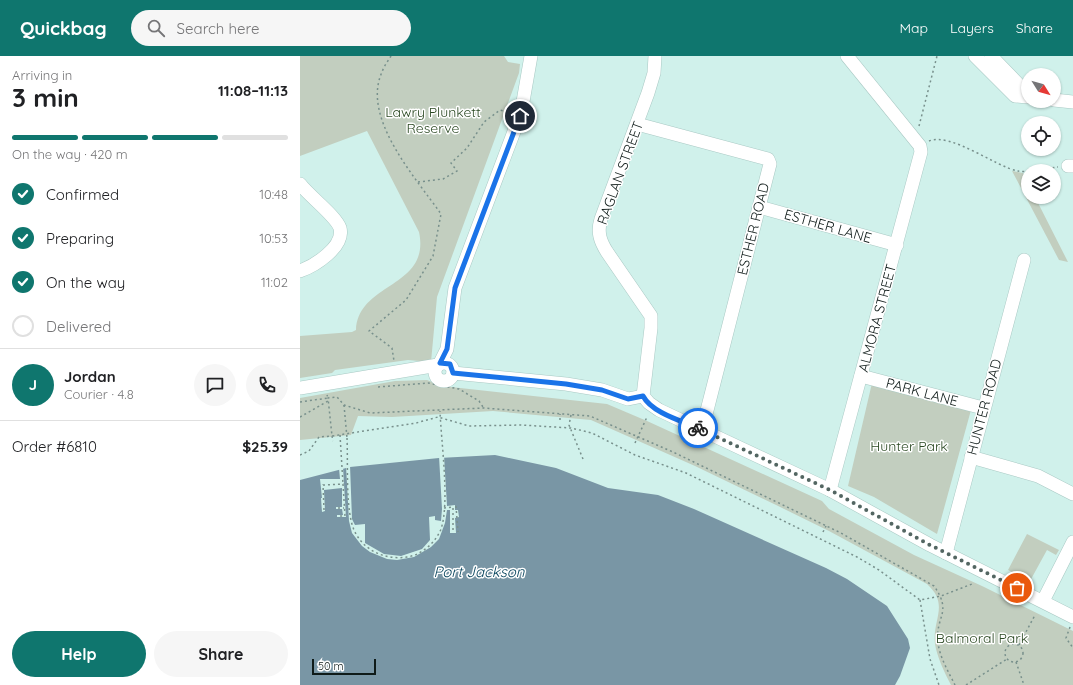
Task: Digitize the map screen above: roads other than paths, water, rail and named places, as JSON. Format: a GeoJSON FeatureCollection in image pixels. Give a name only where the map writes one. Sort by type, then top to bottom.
{"type":"FeatureCollection","features":[{"type":"Feature","properties":{"kind":"street"},"geometry":{"type":"LineString","coordinates":[[439,372],[447,349],[455,288],[520,116],[526,92],[531,56]]}},
{"type":"Feature","properties":{"kind":"street","name":"RAGLAN STREET"},"geometry":{"type":"LineString","coordinates":[[643,396],[651,328],[650,316],[604,247],[599,231],[601,219],[652,83],[655,56]]}},
{"type":"Feature","properties":{"kind":"street","name":"ALMORA STREET"},"geometry":{"type":"LineString","coordinates":[[830,490],[923,144],[847,56]]}},
{"type":"Feature","properties":{"kind":"street"},"geometry":{"type":"LineString","coordinates":[[975,56],[1015,96],[1021,96]]}},
{"type":"Feature","properties":{"kind":"street"},"geometry":{"type":"LineString","coordinates":[[991,56],[1021,86]]}},
{"type":"Feature","properties":{"kind":"street"},"geometry":{"type":"LineString","coordinates":[[1061,91],[1073,92]]}},
{"type":"Feature","properties":{"kind":"street"},"geometry":{"type":"LineString","coordinates":[[1061,101],[1073,102]]}},
{"type":"Feature","properties":{"kind":"street","name":"ESTHER ROAD"},"geometry":{"type":"LineString","coordinates":[[637,124],[768,159],[770,164],[702,430]]}},
{"type":"Feature","properties":{"kind":"street"},"geometry":{"type":"LineString","coordinates":[[300,184],[334,219],[340,229],[339,239],[333,250],[319,261],[300,271]]}},
{"type":"Feature","properties":{"kind":"street","name":"ESTHER LANE"},"geometry":{"type":"LineString","coordinates":[[759,207],[897,245]]}},
{"type":"Feature","properties":{"kind":"street","name":"HUNTER ROAD"},"geometry":{"type":"LineString","coordinates":[[946,553],[972,457],[983,408],[1024,260]]}},
{"type":"Feature","properties":{"kind":"street"},"geometry":{"type":"LineString","coordinates":[[300,388],[397,374],[439,372],[566,384],[602,390],[628,399],[643,396],[649,403],[659,410],[830,490],[946,553],[1073,617]]}},
{"type":"Feature","properties":{"kind":"street","name":"PARK LANE"},"geometry":{"type":"LineString","coordinates":[[861,376],[983,408]]}},
{"type":"Feature","properties":{"kind":"street"},"geometry":{"type":"LineString","coordinates":[[972,457],[1038,476],[1073,494]]}},
{"type":"Feature","properties":{"kind":"street"},"geometry":{"type":"LineString","coordinates":[[1043,601],[1073,542]]}},
{"type":"Feature","properties":{"kind":"water","name":"Port Jackson"},"geometry":{"type":"Polygon","coordinates":[[[495,455],[556,468],[608,488],[658,495],[694,509],[826,568],[847,579],[887,606],[908,639],[910,648],[900,676],[895,685],[300,685],[300,480],[350,467],[439,458],[495,455]]]}},
{"type":"Feature","properties":{"kind":"park label","name":"Lawry Plunkett Reserve"},"geometry":{"type":"Point","coordinates":[433,120]}},
{"type":"Feature","properties":{"kind":"park label","name":"Hunter Park"},"geometry":{"type":"Point","coordinates":[909,446]}},
{"type":"Feature","properties":{"kind":"park label","name":"Balmoral Park"},"geometry":{"type":"Point","coordinates":[982,638]}}]}
